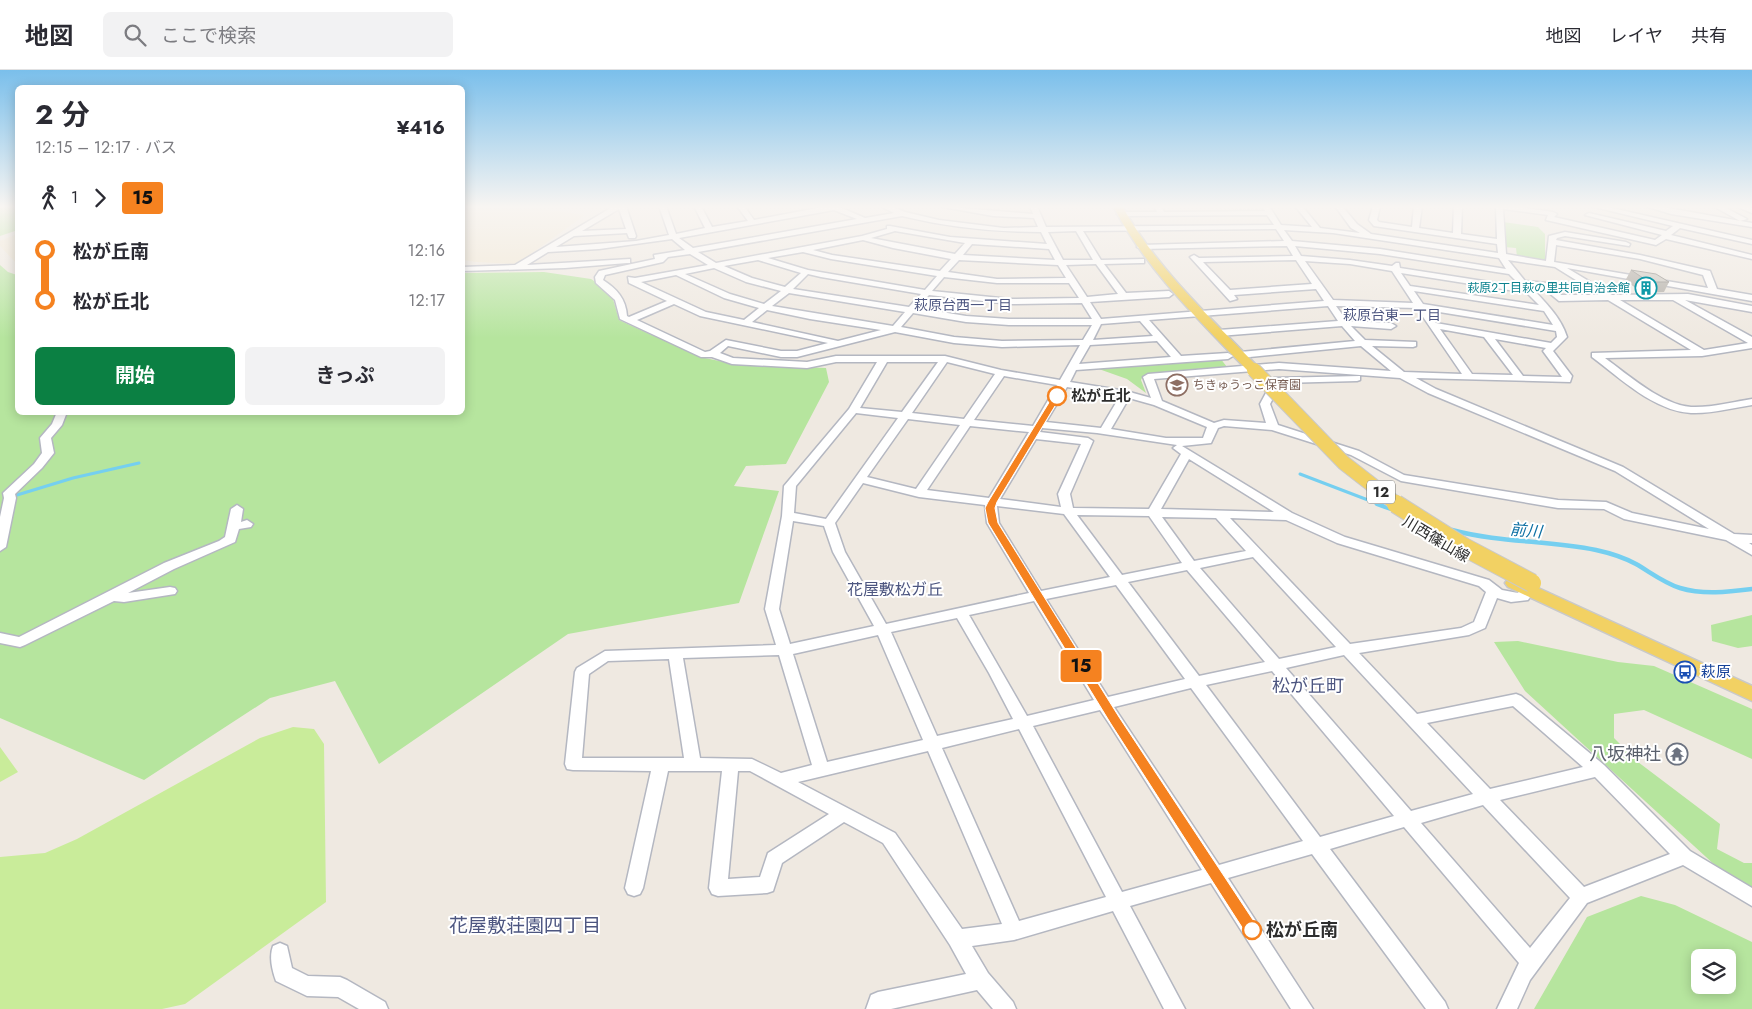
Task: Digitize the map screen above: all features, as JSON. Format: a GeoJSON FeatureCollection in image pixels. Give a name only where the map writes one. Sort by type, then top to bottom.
{"type":"FeatureCollection","features":[{"type":"Feature","properties":{"kind":"main road","name":"川西篠山線"},"geometry":{"type":"LineString","coordinates":[[1136,250],[1142,261],[1169,294],[1219,333],[1240,355],[1247,369],[1332,463],[1368,494],[1424,534],[1496,583],[1529,586],[1752,682]]}},
{"type":"Feature","properties":{"kind":"main road","name":"川西篠山線"},"geometry":{"type":"LineString","coordinates":[[1144,250],[1228,356],[1247,369],[1336,455],[1380,492],[1434,529],[1529,586],[1752,694]]}},
{"type":"Feature","properties":{"kind":"street"},"geometry":{"type":"LineString","coordinates":[[516,268],[544,250],[547,250]]}},
{"type":"Feature","properties":{"kind":"street"},"geometry":{"type":"LineString","coordinates":[[465,269],[598,264],[698,250]]}},
{"type":"Feature","properties":{"kind":"street"},"geometry":{"type":"LineString","coordinates":[[632,281],[797,250]]}},
{"type":"Feature","properties":{"kind":"street"},"geometry":{"type":"LineString","coordinates":[[805,250],[831,257],[997,281],[1070,280]]}},
{"type":"Feature","properties":{"kind":"street"},"geometry":{"type":"LineString","coordinates":[[912,250],[957,258],[1060,263],[1142,261]]}},
{"type":"Feature","properties":{"kind":"street"},"geometry":{"type":"LineString","coordinates":[[713,354],[726,343],[781,354],[798,354],[895,329],[964,250]]}},
{"type":"Feature","properties":{"kind":"street"},"geometry":{"type":"LineString","coordinates":[[1053,250],[1098,322]]}},
{"type":"Feature","properties":{"kind":"street"},"geometry":{"type":"LineString","coordinates":[[1091,250],[1124,296]]}},
{"type":"Feature","properties":{"kind":"street"},"geometry":{"type":"LineString","coordinates":[[1187,250],[1244,310]]}},
{"type":"Feature","properties":{"kind":"street"},"geometry":{"type":"LineString","coordinates":[[1293,250],[1344,324],[1362,343],[1402,375],[1432,390],[1619,469],[1752,551]]}},
{"type":"Feature","properties":{"kind":"street"},"geometry":{"type":"LineString","coordinates":[[1357,250],[1512,272]]}},
{"type":"Feature","properties":{"kind":"street"},"geometry":{"type":"LineString","coordinates":[[1398,250],[1395,270],[1469,377]]}},
{"type":"Feature","properties":{"kind":"street"},"geometry":{"type":"LineString","coordinates":[[1462,250],[1752,298]]}},
{"type":"Feature","properties":{"kind":"street"},"geometry":{"type":"LineString","coordinates":[[1158,403],[1148,377],[1279,366],[1402,375],[1566,380],[1567,376],[1548,351],[1562,337],[1560,329],[1547,309],[1512,272],[1502,256],[1501,250]]}},
{"type":"Feature","properties":{"kind":"street"},"geometry":{"type":"LineString","coordinates":[[1552,250],[1552,264]]}},
{"type":"Feature","properties":{"kind":"street"},"geometry":{"type":"LineString","coordinates":[[1598,250],[1640,257],[1708,273],[1713,290]]}},
{"type":"Feature","properties":{"kind":"street"},"geometry":{"type":"LineString","coordinates":[[1724,250],[1752,257]]}},
{"type":"Feature","properties":{"kind":"street"},"geometry":{"type":"LineString","coordinates":[[691,251],[714,265],[749,280],[787,290],[966,319],[1009,322],[1098,322],[1329,303],[1420,306],[1560,329]]}},
{"type":"Feature","properties":{"kind":"street"},"geometry":{"type":"LineString","coordinates":[[664,256],[660,260],[602,273],[599,281],[616,292],[623,317],[704,355],[713,354],[732,361],[807,365],[836,359],[945,359],[1001,373],[1126,394],[1158,403],[1213,426],[1224,423],[1272,427],[1355,452],[1401,478],[1558,504],[1606,506],[1628,516],[1730,537],[1752,539]]}},
{"type":"Feature","properties":{"kind":"street"},"geometry":{"type":"LineString","coordinates":[[758,257],[771,263],[806,272],[926,293],[1011,301],[1060,302],[1169,294]]}},
{"type":"Feature","properties":{"kind":"street"},"geometry":{"type":"LineString","coordinates":[[1196,260],[1298,258],[1350,262],[1530,291]]}},
{"type":"Feature","properties":{"kind":"street"},"geometry":{"type":"LineString","coordinates":[[1552,264],[1702,354]]}},
{"type":"Feature","properties":{"kind":"street"},"geometry":{"type":"LineString","coordinates":[[621,269],[632,281],[672,302],[703,314],[839,343]]}},
{"type":"Feature","properties":{"kind":"street"},"geometry":{"type":"LineString","coordinates":[[676,272],[697,285],[765,307],[954,340],[1002,344],[1160,338]]}},
{"type":"Feature","properties":{"kind":"street"},"geometry":{"type":"LineString","coordinates":[[744,324],[787,290],[806,272]]}},
{"type":"Feature","properties":{"kind":"street"},"geometry":{"type":"LineString","coordinates":[[1523,284],[1544,285],[1559,298],[1672,296],[1688,297],[1752,309]]}},
{"type":"Feature","properties":{"kind":"street"},"geometry":{"type":"LineString","coordinates":[[1227,293],[1318,286]]}},
{"type":"Feature","properties":{"kind":"street"},"geometry":{"type":"LineString","coordinates":[[1408,288],[1547,309]]}},
{"type":"Feature","properties":{"kind":"street"},"geometry":{"type":"LineString","coordinates":[[1672,296],[1752,341]]}},
{"type":"Feature","properties":{"kind":"street"},"geometry":{"type":"LineString","coordinates":[[630,320],[672,302]]}},
{"type":"Feature","properties":{"kind":"street"},"geometry":{"type":"LineString","coordinates":[[1143,319],[1178,359]]}},
{"type":"Feature","properties":{"kind":"street"},"geometry":{"type":"LineString","coordinates":[[1098,322],[992,502],[990,508],[993,523],[1104,702],[1303,1009]]}},
{"type":"Feature","properties":{"kind":"street"},"geometry":{"type":"LineString","coordinates":[[1219,333],[1344,324],[1391,326]]}},
{"type":"Feature","properties":{"kind":"street"},"geometry":{"type":"LineString","coordinates":[[1433,324],[1553,346]]}},
{"type":"Feature","properties":{"kind":"street"},"geometry":{"type":"LineString","coordinates":[[1486,334],[1520,378]]}},
{"type":"Feature","properties":{"kind":"street"},"geometry":{"type":"LineString","coordinates":[[1240,355],[1362,343],[1413,344]]}},
{"type":"Feature","properties":{"kind":"street"},"geometry":{"type":"LineString","coordinates":[[1752,345],[1702,354],[1595,355],[1663,402],[1678,408],[1690,410],[1752,402]]}},
{"type":"Feature","properties":{"kind":"street"},"geometry":{"type":"LineString","coordinates":[[1073,367],[1228,356]]}},
{"type":"Feature","properties":{"kind":"street"},"geometry":{"type":"LineString","coordinates":[[821,769],[772,609],[788,516],[790,486],[852,410],[884,359]]}},
{"type":"Feature","properties":{"kind":"street"},"geometry":{"type":"LineString","coordinates":[[829,523],[945,359]]}},
{"type":"Feature","properties":{"kind":"street"},"geometry":{"type":"LineString","coordinates":[[919,493],[1001,373]]}},
{"type":"Feature","properties":{"kind":"street"},"geometry":{"type":"LineString","coordinates":[[1272,427],[1265,404],[1277,380],[1352,379],[1379,373]]}},
{"type":"Feature","properties":{"kind":"street"},"geometry":{"type":"LineString","coordinates":[[1104,432],[1126,394]]}},
{"type":"Feature","properties":{"kind":"street"},"geometry":{"type":"LineString","coordinates":[[852,410],[905,414],[1036,430],[1104,432],[1174,443],[1207,442],[1213,426]]}},
{"type":"Feature","properties":{"kind":"street"},"geometry":{"type":"LineString","coordinates":[[0,547],[10,498],[8,493],[38,466],[48,453],[45,438],[57,425],[61,415]]}},
{"type":"Feature","properties":{"kind":"street"},"geometry":{"type":"LineString","coordinates":[[1036,430],[1088,441],[1064,494],[1068,511],[1438,1009]]}},
{"type":"Feature","properties":{"kind":"street"},"geometry":{"type":"LineString","coordinates":[[778,780],[1104,702],[1349,649],[1464,632],[1480,625],[1496,583],[1484,584],[1341,540],[1288,516],[1186,454],[1174,443]]}},
{"type":"Feature","properties":{"kind":"street"},"geometry":{"type":"LineString","coordinates":[[1153,513],[1186,454]]}},
{"type":"Feature","properties":{"kind":"street"},"geometry":{"type":"LineString","coordinates":[[860,480],[919,493],[1068,511],[1288,516]]}},
{"type":"Feature","properties":{"kind":"street"},"geometry":{"type":"LineString","coordinates":[[1153,513],[1190,565],[1530,962]]}},
{"type":"Feature","properties":{"kind":"street"},"geometry":{"type":"LineString","coordinates":[[1219,514],[1254,553],[1349,649],[1581,897]]}},
{"type":"Feature","properties":{"kind":"street"},"geometry":{"type":"LineString","coordinates":[[788,516],[829,523]]}},
{"type":"Feature","properties":{"kind":"street"},"geometry":{"type":"LineString","coordinates":[[0,638],[20,642],[41,633],[169,566],[223,544],[231,539],[240,521]]}},
{"type":"Feature","properties":{"kind":"street"},"geometry":{"type":"LineString","coordinates":[[829,523],[839,552],[882,628],[1014,931]]}},
{"type":"Feature","properties":{"kind":"street"},"geometry":{"type":"LineString","coordinates":[[1006,1009],[981,980],[957,939],[889,838],[778,780],[752,764],[574,764],[582,672],[606,656],[786,650],[882,628],[1254,553]]}},
{"type":"Feature","properties":{"kind":"street"},"geometry":{"type":"LineString","coordinates":[[112,596],[124,598],[170,591]]}},
{"type":"Feature","properties":{"kind":"street"},"geometry":{"type":"LineString","coordinates":[[960,612],[996,672],[1175,1009]]}},
{"type":"Feature","properties":{"kind":"street"},"geometry":{"type":"LineString","coordinates":[[675,654],[693,764]]}},
{"type":"Feature","properties":{"kind":"street"},"geometry":{"type":"LineString","coordinates":[[1414,720],[1516,700],[1598,770],[1684,856],[1752,898]]}},
{"type":"Feature","properties":{"kind":"street"},"geometry":{"type":"LineString","coordinates":[[634,888],[661,764]]}},
{"type":"Feature","properties":{"kind":"street"},"geometry":{"type":"LineString","coordinates":[[731,764],[718,888],[767,885],[774,858],[843,814]]}},
{"type":"Feature","properties":{"kind":"street"},"geometry":{"type":"LineString","coordinates":[[957,939],[1014,931],[1214,872],[1486,796],[1598,770]]}},
{"type":"Feature","properties":{"kind":"street"},"geometry":{"type":"LineString","coordinates":[[1506,1009],[1523,972],[1581,897],[1684,856]]}},
{"type":"Feature","properties":{"kind":"street"},"geometry":{"type":"LineString","coordinates":[[280,952],[284,974],[307,986],[340,987],[378,1009]]}},
{"type":"Feature","properties":{"kind":"street"},"geometry":{"type":"LineString","coordinates":[[876,1009],[878,1002],[981,980]]}},
{"type":"Feature","properties":{"kind":"shaded area"},"geometry":{"type":"Polygon","coordinates":[[[4,250],[15,250],[15,262],[4,250]]]}},
{"type":"Feature","properties":{"kind":"shaded area"},"geometry":{"type":"Polygon","coordinates":[[[465,250],[537,250],[517,264],[465,260],[465,250]]]}},
{"type":"Feature","properties":{"kind":"green space"},"geometry":{"type":"Polygon","coordinates":[[[1516,250],[1545,250],[1545,261],[1517,257],[1516,250]]]}},
{"type":"Feature","properties":{"kind":"green space"},"geometry":{"type":"Polygon","coordinates":[[[0,265],[8,272],[15,274],[15,415],[465,415],[465,273],[544,272],[591,279],[611,292],[619,320],[700,357],[734,364],[826,368],[829,382],[786,464],[746,466],[734,486],[779,491],[739,603],[568,634],[379,764],[335,681],[270,698],[144,780],[0,718],[0,265]]]}},
{"type":"Feature","properties":{"kind":"green space"},"geometry":{"type":"Polygon","coordinates":[[[1220,358],[1227,367],[1164,372],[1143,376],[1141,380],[1146,393],[1127,379],[1096,368],[1220,358]]]}},
{"type":"Feature","properties":{"kind":"green space"},"geometry":{"type":"Polygon","coordinates":[[[1752,615],[1752,646],[1738,648],[1712,641],[1711,625],[1752,615]]]}},
{"type":"Feature","properties":{"kind":"green space"},"geometry":{"type":"Polygon","coordinates":[[[1518,641],[1618,662],[1654,666],[1752,709],[1752,759],[1644,710],[1614,714],[1614,738],[1638,762],[1720,824],[1717,849],[1744,863],[1752,863],[1752,890],[1730,879],[1525,691],[1494,642],[1518,641]]]}},
{"type":"Feature","properties":{"kind":"green space"},"geometry":{"type":"Polygon","coordinates":[[[293,727],[314,729],[324,744],[326,902],[185,1004],[162,1009],[0,1009],[0,857],[45,853],[77,839],[260,738],[293,727]]]}},
{"type":"Feature","properties":{"kind":"green space"},"geometry":{"type":"Polygon","coordinates":[[[0,747],[18,772],[0,782],[0,747]]]}},
{"type":"Feature","properties":{"kind":"green space"},"geometry":{"type":"Polygon","coordinates":[[[1641,896],[1675,905],[1752,942],[1752,1009],[1534,1009],[1587,917],[1641,896]]]}},
{"type":"Feature","properties":{"kind":"building"},"geometry":{"type":"Polygon","coordinates":[[[1631,270],[1656,274],[1669,282],[1649,282],[1631,270]]]}},
{"type":"Feature","properties":{"kind":"waterway"},"geometry":{"type":"LineString","coordinates":[[17,495],[73,478],[139,463]]}},
{"type":"Feature","properties":{"kind":"waterway","name":"前川"},"geometry":{"type":"LineString","coordinates":[[1300,474],[1381,505]]}},
{"type":"Feature","properties":{"kind":"waterway","name":"前川"},"geometry":{"type":"LineString","coordinates":[[1377,504],[1391,509]]}},
{"type":"Feature","properties":{"kind":"waterway","name":"前川"},"geometry":{"type":"LineString","coordinates":[[1452,530],[1488,537],[1560,544],[1606,552],[1621,557],[1668,583],[1698,592],[1752,589]]}},
{"type":"Feature","properties":{"kind":"bus line","name":"15"},"geometry":{"type":"LineString","coordinates":[[1057,396],[992,502],[990,508],[993,523],[1115,721],[1252,930]]}},
{"type":"Feature","properties":{"kind":"place","name":"萩原2丁目萩の里共同自治会館"},"geometry":{"type":"Point","coordinates":[1646,288]}},
{"type":"Feature","properties":{"kind":"place","name":"ちきゅうっこ保育園"},"geometry":{"type":"Point","coordinates":[1177,385]}},
{"type":"Feature","properties":{"kind":"place","name":"松が丘北"},"geometry":{"type":"Point","coordinates":[1057,396]}},
{"type":"Feature","properties":{"kind":"place","name":"萩原"},"geometry":{"type":"Point","coordinates":[1685,672]}},
{"type":"Feature","properties":{"kind":"place","name":"八坂神社"},"geometry":{"type":"Point","coordinates":[1677,754]}},
{"type":"Feature","properties":{"kind":"place","name":"松が丘南"},"geometry":{"type":"Point","coordinates":[1252,930]}},
{"type":"Feature","properties":{"kind":"district","name":"萩原台西一丁目"},"geometry":{"type":"Point","coordinates":[963,305]}},
{"type":"Feature","properties":{"kind":"district","name":"萩原台東一丁目"},"geometry":{"type":"Point","coordinates":[1392,315]}},
{"type":"Feature","properties":{"kind":"district","name":"花屋敷松ガ丘"},"geometry":{"type":"Point","coordinates":[895,589]}},
{"type":"Feature","properties":{"kind":"district","name":"松が丘町"},"geometry":{"type":"Point","coordinates":[1308,686]}},
{"type":"Feature","properties":{"kind":"district","name":"花屋敷荘園四丁目"},"geometry":{"type":"Point","coordinates":[525,925]}}]}
